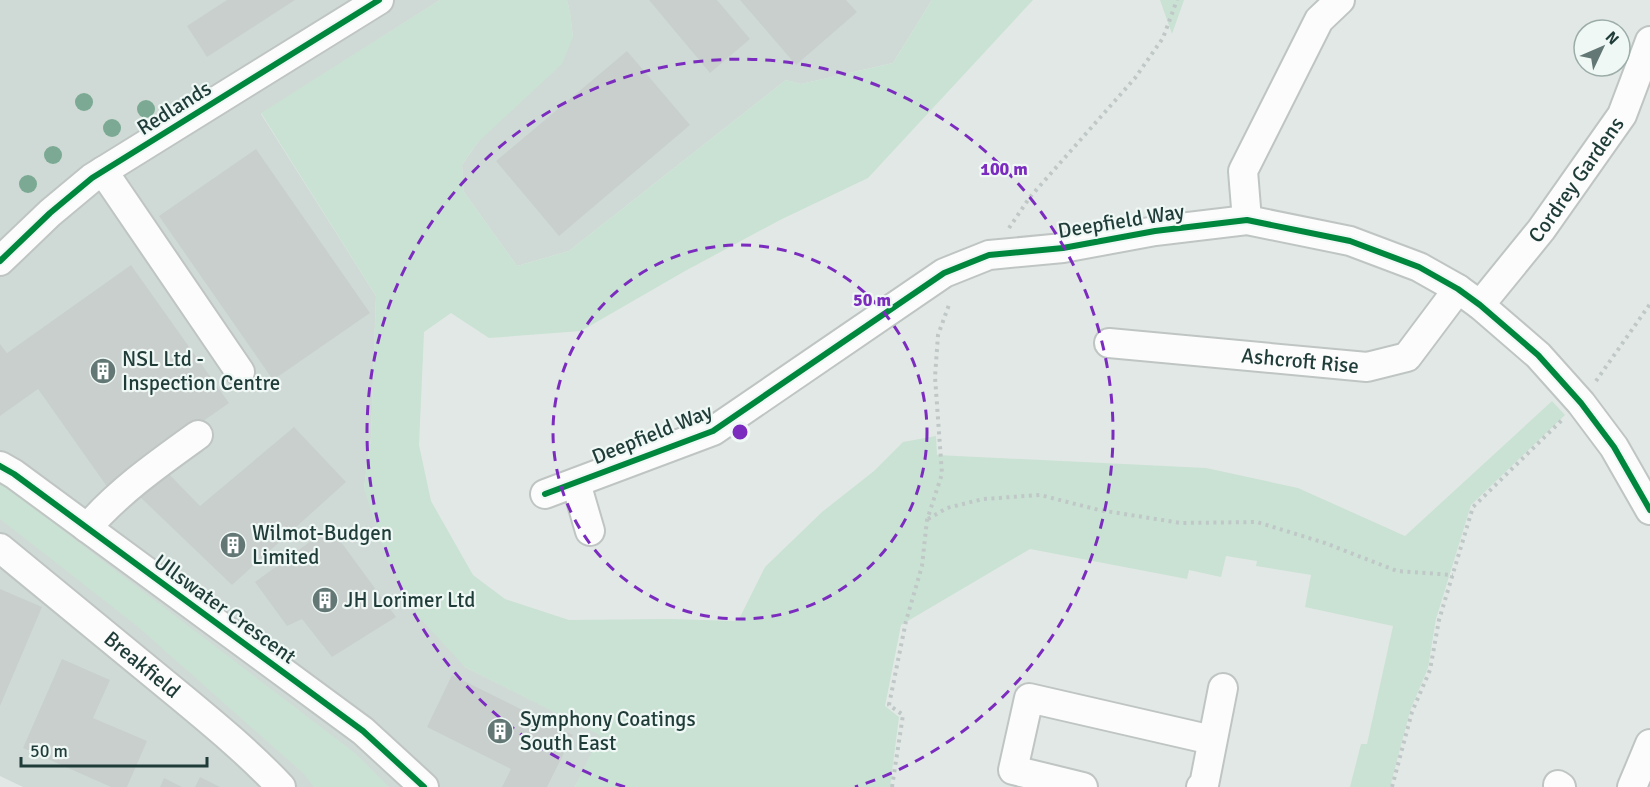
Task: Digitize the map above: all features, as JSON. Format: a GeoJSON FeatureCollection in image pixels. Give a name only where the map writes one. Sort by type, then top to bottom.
{"type":"FeatureCollection","features":[{"type":"Feature","properties":{"kind":"street","name":"Redlands"},"geometry":{"type":"LineString","coordinates":[[0,261],[50,213],[92,178],[379,0]]}},
{"type":"Feature","properties":{"kind":"street"},"geometry":{"type":"LineString","coordinates":[[1247,220],[1243,171],[1319,20],[1340,0]]}},
{"type":"Feature","properties":{"kind":"street","name":"Cordrey Gardens"},"geometry":{"type":"LineString","coordinates":[[1469,297],[1541,230],[1622,115],[1649,42]]}},
{"type":"Feature","properties":{"kind":"street"},"geometry":{"type":"LineString","coordinates":[[103,171],[240,372]]}},
{"type":"Feature","properties":{"kind":"street","name":"Deepfield Way"},"geometry":{"type":"LineString","coordinates":[[545,494],[713,431],[944,273],[989,255],[1063,248],[1155,231],[1247,220],[1350,241],[1419,267],[1469,297],[1538,355],[1581,403],[1614,447],[1650,510]]}},
{"type":"Feature","properties":{"kind":"street","name":"Ashcroft Rise"},"geometry":{"type":"LineString","coordinates":[[1109,343],[1367,368],[1407,357],[1469,297]]}},
{"type":"Feature","properties":{"kind":"street"},"geometry":{"type":"LineString","coordinates":[[87,528],[119,494],[198,435]]}},
{"type":"Feature","properties":{"kind":"street","name":"Ullswater Crescent"},"geometry":{"type":"LineString","coordinates":[[0,466],[363,731],[424,787]]}},
{"type":"Feature","properties":{"kind":"street"},"geometry":{"type":"LineString","coordinates":[[576,483],[591,531]]}},
{"type":"Feature","properties":{"kind":"street","name":"Breakfield"},"geometry":{"type":"LineString","coordinates":[[0,548],[214,724],[282,787]]}},
{"type":"Feature","properties":{"kind":"street"},"geometry":{"type":"LineString","coordinates":[[1202,787],[1223,688]]}},
{"type":"Feature","properties":{"kind":"street"},"geometry":{"type":"LineString","coordinates":[[1083,787],[1013,770],[1029,698],[1212,740]]}},
{"type":"Feature","properties":{"kind":"street"},"geometry":{"type":"LineString","coordinates":[[1632,787],[1650,744]]}},
{"type":"Feature","properties":{"kind":"path"},"geometry":{"type":"LineString","coordinates":[[989,255],[1030,197],[1135,78],[1163,38],[1178,0]]}},
{"type":"Feature","properties":{"kind":"path"},"geometry":{"type":"LineString","coordinates":[[892,787],[903,715],[889,705],[906,621],[922,566],[927,520],[942,474],[935,377],[938,335],[948,304],[955,296]]}},
{"type":"Feature","properties":{"kind":"path"},"geometry":{"type":"LineString","coordinates":[[1392,787],[1412,712],[1430,670],[1439,620],[1473,507],[1581,403],[1650,304]]}},
{"type":"Feature","properties":{"kind":"path"},"geometry":{"type":"LineString","coordinates":[[927,520],[947,508],[983,499],[1040,495],[1099,510],[1181,523],[1257,522],[1325,543],[1398,572],[1453,575]]}},
{"type":"Feature","properties":{"kind":"shaded area"},"geometry":{"type":"Polygon","coordinates":[[[0,0],[440,0],[261,114],[376,296],[371,437],[364,488],[465,667],[601,735],[575,787],[23,787],[0,776],[0,0]]]}},
{"type":"Feature","properties":{"kind":"shaded area"},"geometry":{"type":"Polygon","coordinates":[[[567,0],[932,0],[893,63],[801,84],[786,80],[569,251],[517,266],[464,192],[462,165],[478,142],[573,37],[567,0]]]}},
{"type":"Feature","properties":{"kind":"green space"},"geometry":{"type":"Polygon","coordinates":[[[440,0],[567,0],[573,37],[562,64],[478,142],[462,165],[464,192],[517,266],[569,251],[786,80],[801,84],[893,63],[932,0],[1033,0],[868,178],[780,220],[581,331],[489,338],[451,313],[424,332],[419,445],[431,501],[473,575],[505,599],[569,620],[738,621],[765,567],[822,512],[874,471],[903,442],[936,436],[937,455],[1206,468],[1298,488],[1405,536],[1552,401],[1565,415],[1471,505],[1436,619],[1428,668],[1410,711],[1390,787],[1350,787],[1361,744],[1367,744],[1393,626],[1305,607],[1311,575],[1256,566],[1257,561],[1226,556],[1221,577],[1189,570],[1187,579],[1030,549],[901,625],[885,706],[899,717],[890,787],[575,787],[600,735],[465,667],[418,616],[387,560],[364,488],[371,437],[376,296],[261,113],[440,0]]]}},
{"type":"Feature","properties":{"kind":"green space"},"geometry":{"type":"Polygon","coordinates":[[[1160,0],[1184,0],[1172,34],[1160,0]]]}},
{"type":"Feature","properties":{"kind":"green space"},"geometry":{"type":"Polygon","coordinates":[[[0,484],[355,753],[389,787],[314,787],[304,774],[137,626],[0,519],[0,484]]]}},
{"type":"Feature","properties":{"kind":"building"},"geometry":{"type":"Polygon","coordinates":[[[227,0],[295,0],[207,57],[187,26],[227,0]]]}},
{"type":"Feature","properties":{"kind":"building"},"geometry":{"type":"Polygon","coordinates":[[[649,0],[717,0],[750,39],[710,73],[649,0]]]}},
{"type":"Feature","properties":{"kind":"building"},"geometry":{"type":"Polygon","coordinates":[[[740,0],[846,0],[857,12],[796,65],[740,0]]]}},
{"type":"Feature","properties":{"kind":"building"},"geometry":{"type":"Polygon","coordinates":[[[627,51],[690,125],[559,236],[496,161],[627,51]]]}},
{"type":"Feature","properties":{"kind":"building"},"geometry":{"type":"Polygon","coordinates":[[[256,149],[370,313],[273,380],[159,216],[256,149]]]}},
{"type":"Feature","properties":{"kind":"building","name":"NSL Ltd - Inspection Centre"},"geometry":{"type":"Polygon","coordinates":[[[131,265],[229,403],[108,488],[38,389],[0,416],[0,344],[7,353],[131,265]]]}},
{"type":"Feature","properties":{"kind":"building","name":"Wilmot-Budgen Limited"},"geometry":{"type":"Polygon","coordinates":[[[294,427],[346,482],[232,585],[137,494],[167,472],[200,506],[294,427]]]}},
{"type":"Feature","properties":{"kind":"building","name":"JH Lorimer Ltd"},"geometry":{"type":"Polygon","coordinates":[[[330,527],[396,617],[332,657],[302,619],[287,626],[255,582],[330,527]]]}},
{"type":"Feature","properties":{"kind":"building"},"geometry":{"type":"Polygon","coordinates":[[[0,589],[42,607],[0,706],[0,589]]]}},
{"type":"Feature","properties":{"kind":"building"},"geometry":{"type":"Polygon","coordinates":[[[62,659],[110,680],[93,718],[147,741],[127,787],[111,787],[23,748],[62,659]]]}},
{"type":"Feature","properties":{"kind":"building","name":"Symphony Coatings South East"},"geometry":{"type":"Polygon","coordinates":[[[452,675],[573,735],[547,787],[502,787],[511,769],[427,727],[452,675]]]}},
{"type":"Feature","properties":{"kind":"building"},"geometry":{"type":"Polygon","coordinates":[[[200,777],[220,787],[195,787],[200,777]]]}},
{"type":"Feature","properties":{"kind":"building"},"geometry":{"type":"Polygon","coordinates":[[[164,778],[182,787],[160,787],[164,778]]]}},
{"type":"Feature","properties":{"kind":"cycle path"},"geometry":{"type":"LineString","coordinates":[[0,261],[50,213],[92,178],[379,0]]}},
{"type":"Feature","properties":{"kind":"cycle path"},"geometry":{"type":"LineString","coordinates":[[545,494],[713,431],[944,273],[989,255],[1063,248],[1155,231],[1247,220],[1350,241],[1419,267],[1458,289],[1538,355],[1581,403],[1614,447],[1650,510]]}},
{"type":"Feature","properties":{"kind":"cycle path"},"geometry":{"type":"LineString","coordinates":[[0,466],[363,731],[424,787]]}},
{"type":"Feature","properties":{"kind":"place","name":"NSL Ltd - Inspection Centre"},"geometry":{"type":"Point","coordinates":[103,371]}},
{"type":"Feature","properties":{"kind":"place","name":"Wilmot-Budgen Limited"},"geometry":{"type":"Point","coordinates":[233,545]}},
{"type":"Feature","properties":{"kind":"place","name":"JH Lorimer Ltd"},"geometry":{"type":"Point","coordinates":[325,600]}},
{"type":"Feature","properties":{"kind":"place","name":"Symphony Coatings South East"},"geometry":{"type":"Point","coordinates":[500,731]}}]}
